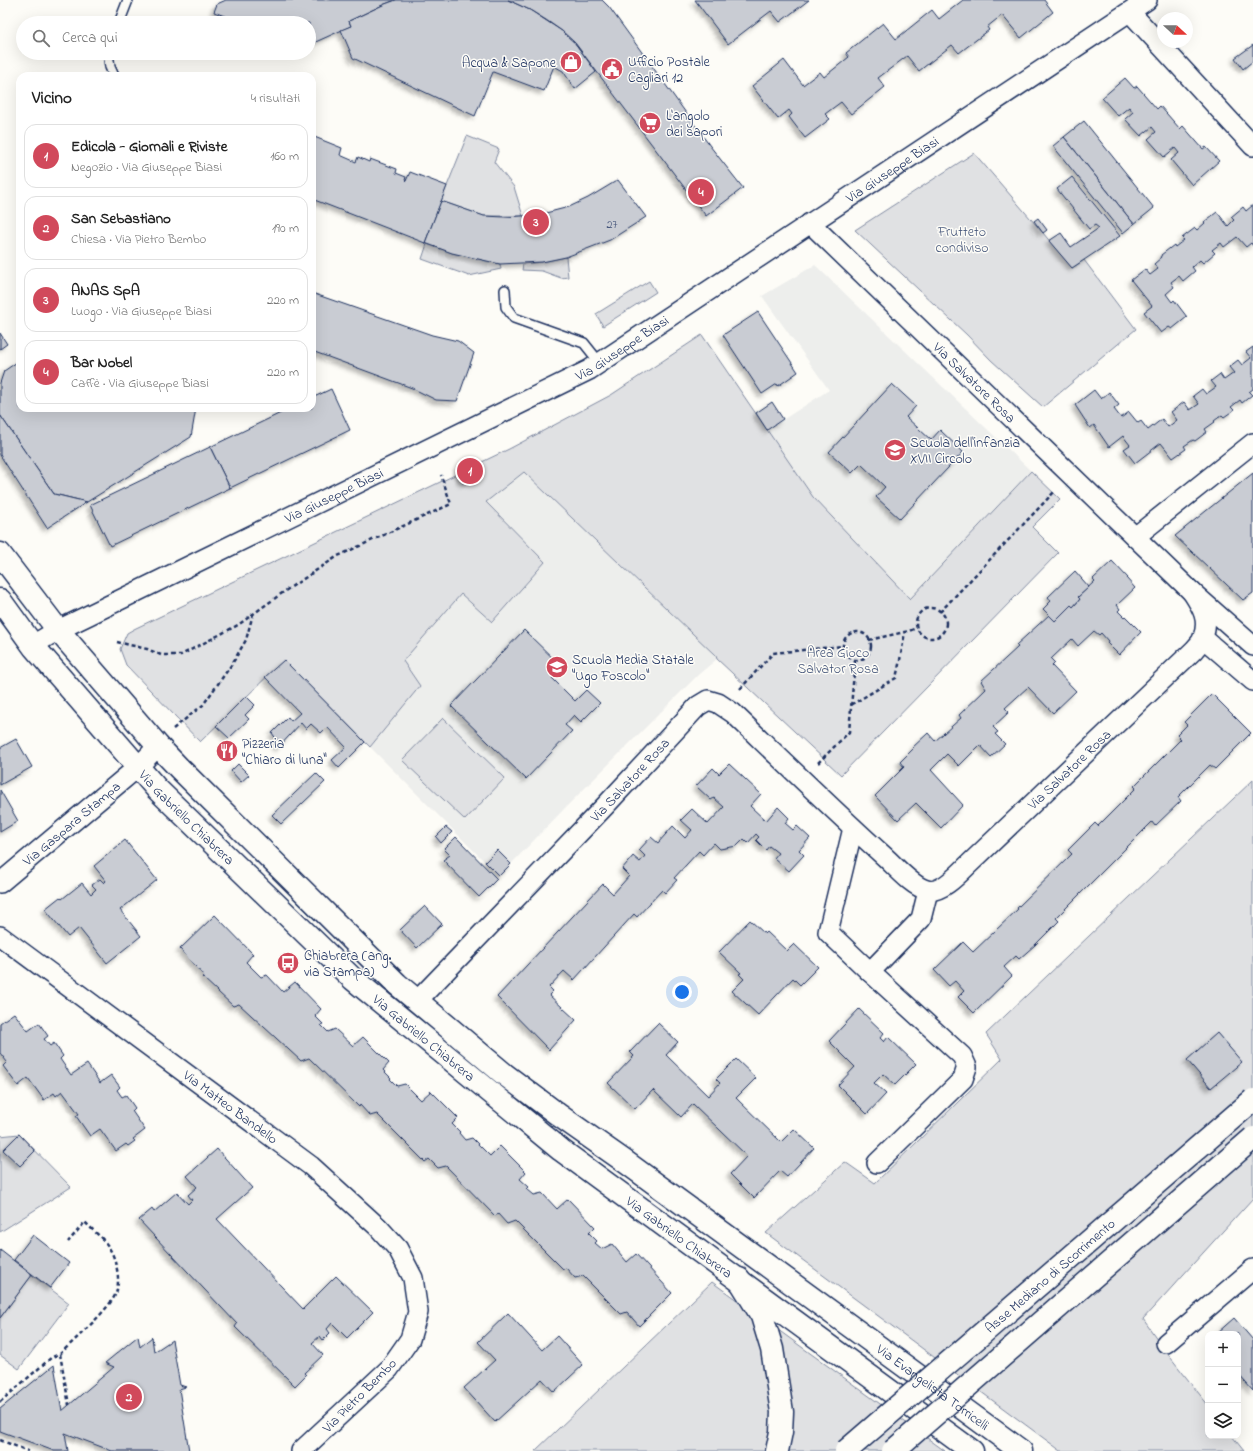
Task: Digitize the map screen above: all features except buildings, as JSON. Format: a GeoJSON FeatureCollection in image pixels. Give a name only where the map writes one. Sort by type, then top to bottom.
{"type":"FeatureCollection","features":[{"type":"Feature","properties":{"kind":"main road","name":"Via Gabriello Chiabrera"},"geometry":{"type":"LineString","coordinates":[[0,554],[58,630],[165,738],[179,768],[397,984],[504,1074],[864,1337]]}},
{"type":"Feature","properties":{"kind":"main road","name":"Via Gabriello Chiabrera"},"geometry":{"type":"LineString","coordinates":[[0,600],[33,645],[158,789],[353,979],[561,1150],[739,1279],[846,1359]]}},
{"type":"Feature","properties":{"kind":"main road","name":"Asse Mediano di Scorrimento"},"geometry":{"type":"LineString","coordinates":[[846,1451],[1253,1100]]}},
{"type":"Feature","properties":{"kind":"main road"},"geometry":{"type":"LineString","coordinates":[[893,1451],[1253,1138]]}},
{"type":"Feature","properties":{"kind":"main road"},"geometry":{"type":"LineString","coordinates":[[739,1279],[762,1316],[772,1349],[782,1412],[781,1432],[777,1451]]}},
{"type":"Feature","properties":{"kind":"main road","name":"Via Evangelista Torricelli"},"geometry":{"type":"LineString","coordinates":[[864,1337],[1021,1451]]}},
{"type":"Feature","properties":{"kind":"main road","name":"Via Evangelista Torricelli"},"geometry":{"type":"LineString","coordinates":[[846,1359],[972,1451]]}},
{"type":"Feature","properties":{"kind":"street","name":"Via Giuseppe Biasi"},"geometry":{"type":"LineString","coordinates":[[58,630],[589,370],[1147,0]]}},
{"type":"Feature","properties":{"kind":"street"},"geometry":{"type":"LineString","coordinates":[[1130,12],[1253,146]]}},
{"type":"Feature","properties":{"kind":"street","name":"Via Salvatore Rosa"},"geometry":{"type":"LineString","coordinates":[[810,223],[1192,592],[1253,646]]}},
{"type":"Feature","properties":{"kind":"street"},"geometry":{"type":"LineString","coordinates":[[1135,537],[1253,443]]}},
{"type":"Feature","properties":{"kind":"street","name":"Via Salvatore Rosa"},"geometry":{"type":"LineString","coordinates":[[417,1001],[600,812],[698,706],[708,700],[718,703],[733,713],[853,828],[919,887],[928,891],[936,890],[949,882],[967,866],[1194,650],[1203,638],[1206,620],[1203,609],[1192,592]]}},
{"type":"Feature","properties":{"kind":"street"},"geometry":{"type":"LineString","coordinates":[[33,645],[58,630]]}},
{"type":"Feature","properties":{"kind":"street"},"geometry":{"type":"LineString","coordinates":[[1203,638],[1253,681]]}},
{"type":"Feature","properties":{"kind":"street","name":"Via Gaspara Stampa"},"geometry":{"type":"LineString","coordinates":[[0,883],[138,767],[165,738]]}},
{"type":"Feature","properties":{"kind":"street"},"geometry":{"type":"LineString","coordinates":[[853,828],[828,932],[962,1056],[968,1068],[963,1079],[877,1163]]}},
{"type":"Feature","properties":{"kind":"street"},"geometry":{"type":"LineString","coordinates":[[870,972],[921,919],[928,891]]}},
{"type":"Feature","properties":{"kind":"street","name":"Via Matteo Bandello"},"geometry":{"type":"LineString","coordinates":[[0,936],[311,1166],[367,1216],[398,1249],[413,1278],[418,1312]]}},
{"type":"Feature","properties":{"kind":"street"},"geometry":{"type":"LineString","coordinates":[[1166,1343],[1253,1269]]}},
{"type":"Feature","properties":{"kind":"street","name":"Via Pietro Bembo"},"geometry":{"type":"LineString","coordinates":[[301,1451],[389,1369],[410,1339],[418,1312]]}},
{"type":"Feature","properties":{"kind":"lane"},"geometry":{"type":"LineString","coordinates":[[122,16],[128,0]]}},
{"type":"Feature","properties":{"kind":"lane"},"geometry":{"type":"LineString","coordinates":[[109,60],[112,72]]}},
{"type":"Feature","properties":{"kind":"lane"},"geometry":{"type":"LineString","coordinates":[[506,290],[506,307],[514,318],[584,343],[600,363]]}},
{"type":"Feature","properties":{"kind":"path"},"geometry":{"type":"LineString","coordinates":[[117,642],[147,649],[161,655],[181,655],[238,625],[285,591],[338,556],[451,504],[441,475]]}},
{"type":"Feature","properties":{"kind":"path"},"geometry":{"type":"LineString","coordinates":[[940,612],[1055,491]]}},
{"type":"Feature","properties":{"kind":"path"},"geometry":{"type":"LineString","coordinates":[[931,608],[940,612],[945,619],[942,633],[937,636],[927,638],[919,632],[917,628],[917,618],[923,611],[931,608]]}},
{"type":"Feature","properties":{"kind":"path"},"geometry":{"type":"LineString","coordinates":[[165,738],[203,705],[232,664],[246,640],[253,614]]}},
{"type":"Feature","properties":{"kind":"path"},"geometry":{"type":"LineString","coordinates":[[868,640],[917,628]]}},
{"type":"Feature","properties":{"kind":"path"},"geometry":{"type":"LineString","coordinates":[[856,632],[864,635],[868,640],[870,647],[867,655],[860,660],[855,660],[844,653],[843,646],[847,636],[856,632]]}},
{"type":"Feature","properties":{"kind":"path"},"geometry":{"type":"LineString","coordinates":[[851,705],[896,678],[905,632]]}},
{"type":"Feature","properties":{"kind":"path"},"geometry":{"type":"LineString","coordinates":[[740,689],[773,653],[843,646]]}},
{"type":"Feature","properties":{"kind":"path"},"geometry":{"type":"LineString","coordinates":[[818,763],[849,732],[855,660]]}},
{"type":"Feature","properties":{"kind":"path"},"geometry":{"type":"LineString","coordinates":[[0,1402],[52,1357],[60,1354],[108,1306],[116,1293],[117,1276],[115,1260],[108,1246],[85,1222],[68,1242]]}},
{"type":"Feature","properties":{"kind":"path"},"geometry":{"type":"LineString","coordinates":[[60,1354],[68,1405]]}},
{"type":"Feature","properties":{"kind":"path"},"geometry":{"type":"LineString","coordinates":[[0,1440],[28,1451]]}},
{"type":"Feature","properties":{"kind":"shaded area","name":"Scuola dell'infanzia XVII Circolo"},"geometry":{"type":"Polygon","coordinates":[[[815,265],[1031,471],[910,599],[813,497],[767,430],[829,390],[762,296],[815,265]]]}},
{"type":"Feature","properties":{"kind":"shaded area","name":"Scuola Media Statale \"Ugo Foscolo\""},"geometry":{"type":"Polygon","coordinates":[[[524,472],[716,656],[717,659],[699,674],[511,864],[497,850],[485,862],[370,747],[420,686],[403,661],[461,594],[492,622],[545,562],[486,502],[524,472]]]}},
{"type":"Feature","properties":{"kind":"green space"},"geometry":{"type":"Polygon","coordinates":[[[467,136],[499,149],[494,162],[514,187],[523,216],[484,216],[441,201],[467,136]]]}},
{"type":"Feature","properties":{"kind":"green space","name":"Frutteto condiviso"},"geometry":{"type":"Polygon","coordinates":[[[974,153],[1072,268],[1084,260],[1136,329],[1043,407],[991,360],[967,335],[855,230],[974,153]]]}},
{"type":"Feature","properties":{"kind":"green space"},"geometry":{"type":"Polygon","coordinates":[[[427,244],[452,253],[500,264],[501,269],[469,276],[422,259],[427,244]]]}},
{"type":"Feature","properties":{"kind":"green space"},"geometry":{"type":"Polygon","coordinates":[[[566,257],[568,277],[561,278],[542,271],[522,270],[523,264],[566,257]]]}},
{"type":"Feature","properties":{"kind":"green space"},"geometry":{"type":"Polygon","coordinates":[[[649,281],[656,292],[603,326],[596,314],[649,281]]]}},
{"type":"Feature","properties":{"kind":"green space","name":"Area Gioco Salvator Rosa"},"geometry":{"type":"Polygon","coordinates":[[[702,335],[813,497],[910,599],[1031,471],[1060,499],[1032,527],[1058,553],[841,775],[717,659],[716,656],[524,472],[486,502],[545,562],[492,622],[461,594],[403,661],[420,686],[370,747],[284,660],[200,742],[126,665],[120,649],[127,633],[509,449],[611,395],[702,335]]]}},
{"type":"Feature","properties":{"kind":"green space"},"geometry":{"type":"Polygon","coordinates":[[[443,718],[505,778],[465,820],[402,760],[443,718]]]}},
{"type":"Feature","properties":{"kind":"green space"},"geometry":{"type":"Polygon","coordinates":[[[1253,780],[1253,1198],[1143,1319],[1167,1353],[1205,1401],[1205,1439],[1234,1439],[1244,1451],[1061,1451],[766,1233],[845,1162],[875,1183],[1002,1059],[986,1034],[1253,780]]]}},
{"type":"Feature","properties":{"kind":"green space"},"geometry":{"type":"Polygon","coordinates":[[[19,1134],[71,1187],[0,1232],[0,1136],[19,1134]]]}},
{"type":"Feature","properties":{"kind":"green space"},"geometry":{"type":"Polygon","coordinates":[[[32,1275],[69,1303],[19,1369],[0,1355],[0,1318],[32,1275]]]}},
{"type":"Feature","properties":{"kind":"green space"},"geometry":{"type":"Polygon","coordinates":[[[712,1282],[945,1451],[535,1451],[712,1282]]]}},
{"type":"Feature","properties":{"kind":"place","name":"Acqua & Sapone"},"geometry":{"type":"Point","coordinates":[571,62]}},
{"type":"Feature","properties":{"kind":"place","name":"Ufficio Postale Cagliari 12"},"geometry":{"type":"Point","coordinates":[612,69]}},
{"type":"Feature","properties":{"kind":"place","name":"L'angolo dei sapori"},"geometry":{"type":"Point","coordinates":[650,123]}},
{"type":"Feature","properties":{"kind":"place","name":"Bar Nobel"},"geometry":{"type":"Point","coordinates":[701,192]}},
{"type":"Feature","properties":{"kind":"place","name":"ANAS SpA"},"geometry":{"type":"Point","coordinates":[536,222]}},
{"type":"Feature","properties":{"kind":"place","name":"Scuola dell'infanzia XVII Circolo"},"geometry":{"type":"Point","coordinates":[895,450]}},
{"type":"Feature","properties":{"kind":"place","name":"Edicola - Giornali e Riviste"},"geometry":{"type":"Point","coordinates":[470,471]}},
{"type":"Feature","properties":{"kind":"place","name":"Scuola Media Statale \"Ugo Foscolo\""},"geometry":{"type":"Point","coordinates":[557,667]}},
{"type":"Feature","properties":{"kind":"place","name":"Pizzeria \"Chiaro di luna\""},"geometry":{"type":"Point","coordinates":[227,751]}},
{"type":"Feature","properties":{"kind":"place","name":"Chiabrera (ang. via Stampa)"},"geometry":{"type":"Point","coordinates":[288,963]}},
{"type":"Feature","properties":{"kind":"place","name":"San Sebastiano"},"geometry":{"type":"Point","coordinates":[129,1397]}}]}
